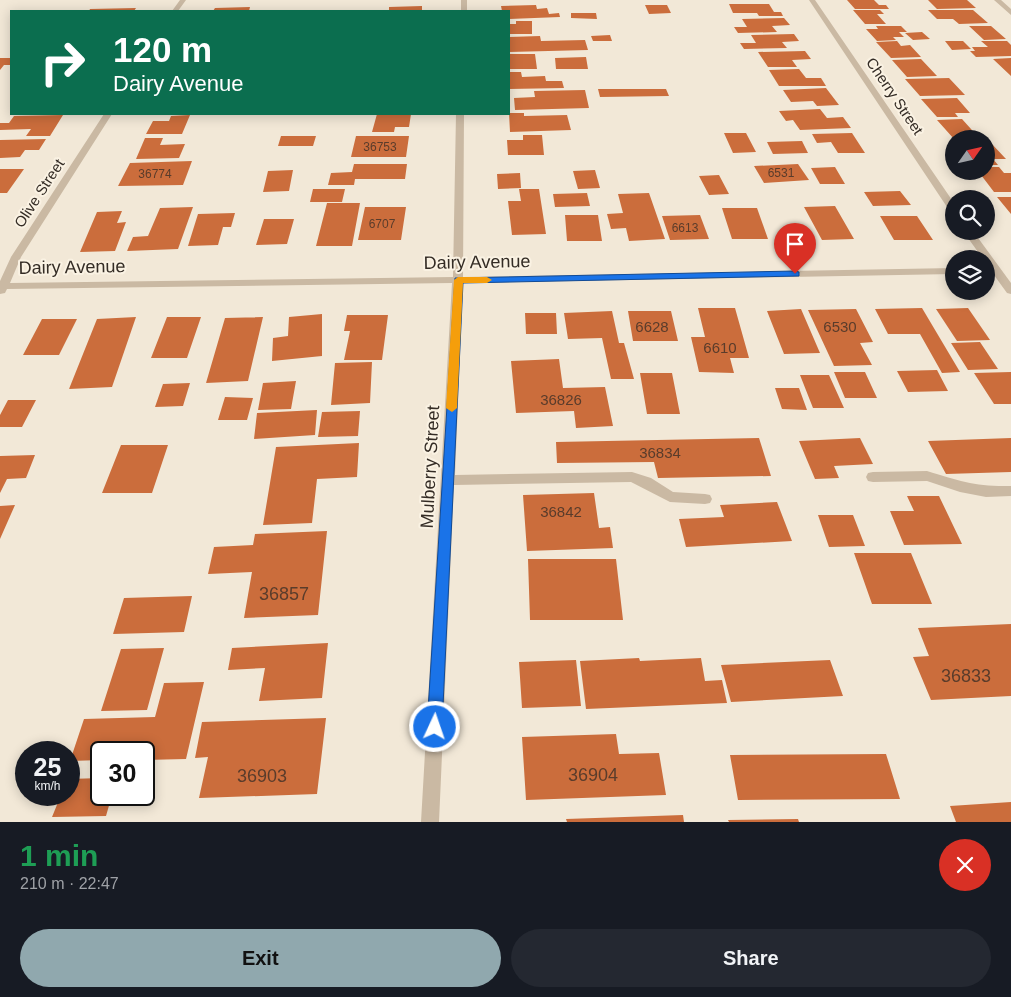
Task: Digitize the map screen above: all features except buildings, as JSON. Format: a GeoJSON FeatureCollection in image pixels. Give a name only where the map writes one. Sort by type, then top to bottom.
{"type":"FeatureCollection","features":[{"type":"Feature","properties":{"kind":"street","name":"Cherry Street"},"geometry":{"type":"LineString","coordinates":[[812,0],[945,197]]}},
{"type":"Feature","properties":{"kind":"street"},"geometry":{"type":"LineString","coordinates":[[997,0],[1011,13]]}},
{"type":"Feature","properties":{"kind":"street","name":"Olive Street"},"geometry":{"type":"LineString","coordinates":[[1,288],[16,258],[107,115]]}},
{"type":"Feature","properties":{"kind":"street","name":"Mulberry Street"},"geometry":{"type":"LineString","coordinates":[[430,822],[458,280],[460,115]]}},
{"type":"Feature","properties":{"kind":"street","name":"Dairy Avenue"},"geometry":{"type":"LineString","coordinates":[[1,288],[945,270]]}},
{"type":"Feature","properties":{"kind":"street"},"geometry":{"type":"LineString","coordinates":[[995,270],[1011,271]]}},
{"type":"Feature","properties":{"kind":"street"},"geometry":{"type":"LineString","coordinates":[[995,274],[1011,291]]}},
{"type":"Feature","properties":{"kind":"street"},"geometry":{"type":"LineString","coordinates":[[873,477],[927,476],[960,487],[977,490],[1011,491]]}},
{"type":"Feature","properties":{"kind":"street"},"geometry":{"type":"LineString","coordinates":[[448,480],[632,477],[646,482],[670,497],[705,499]]}},
{"type":"Feature","properties":{"kind":"slow traffic"},"geometry":{"type":"LineString","coordinates":[[452,408],[458,280],[487,280]]}},
{"type":"Feature","properties":{"kind":"route"},"geometry":{"type":"LineString","coordinates":[[435,727],[458,280],[795,274]]}}]}
